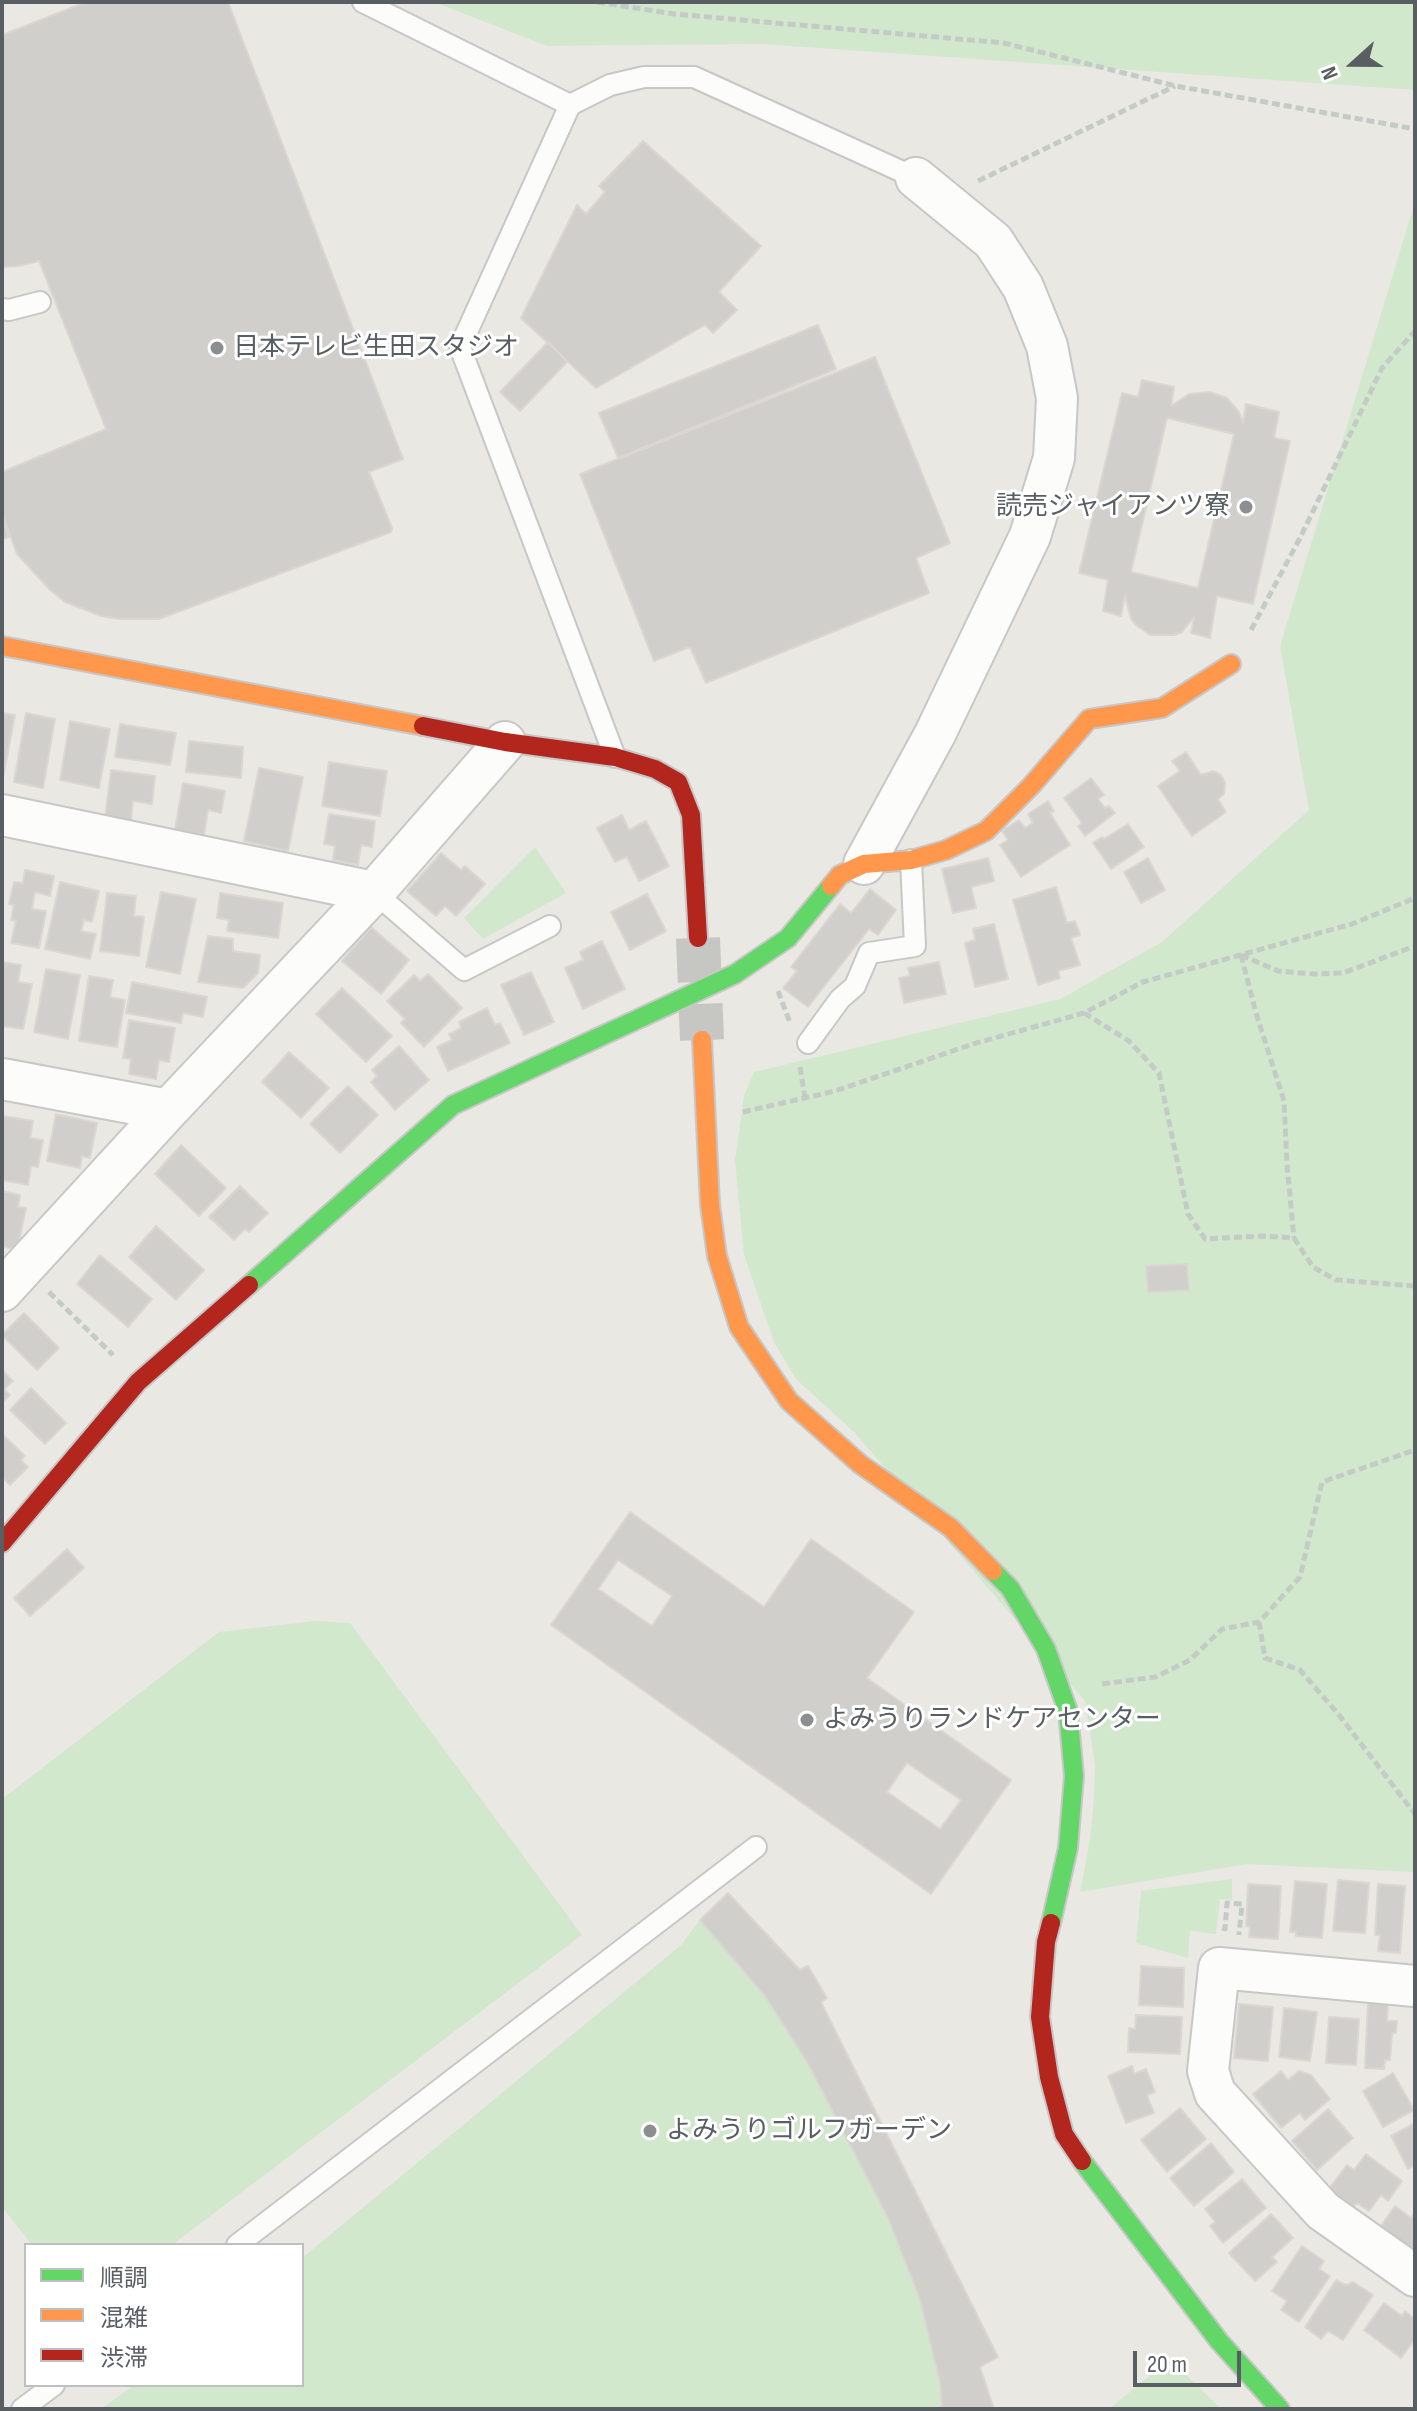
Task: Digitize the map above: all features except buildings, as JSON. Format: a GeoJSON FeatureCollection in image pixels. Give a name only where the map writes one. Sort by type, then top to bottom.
{"type":"FeatureCollection","features":[{"type":"Feature","properties":{"kind":"street"},"geometry":{"type":"LineString","coordinates":[[864,864],[935,734],[1030,536],[1054,458],[1057,398],[1047,346],[1023,287],[993,241],[928,188]]}},
{"type":"Feature","properties":{"kind":"street"},"geometry":{"type":"LineString","coordinates":[[2,646],[505,742],[615,757],[655,769],[678,782],[691,815],[698,938]]}},
{"type":"Feature","properties":{"kind":"street"},"geometry":{"type":"LineString","coordinates":[[2,1543],[138,1382],[453,1105],[735,974],[788,938],[840,875],[864,864],[911,860],[946,850],[986,831],[1031,786],[1089,719],[1162,708],[1231,664]]}},
{"type":"Feature","properties":{"kind":"street"},"geometry":{"type":"LineString","coordinates":[[2,1291],[374,892],[505,742]]}},
{"type":"Feature","properties":{"kind":"street"},"geometry":{"type":"LineString","coordinates":[[2,815],[374,892]]}},
{"type":"Feature","properties":{"kind":"street"},"geometry":{"type":"LineString","coordinates":[[702,1040],[710,1205],[717,1256],[739,1327],[789,1401],[860,1464],[951,1528],[1010,1588],[1046,1649],[1068,1711],[1074,1776],[1068,1848],[1046,1942],[1040,2017],[1049,2077],[1064,2134],[1105,2193],[1219,2341],[1280,2409]]}},
{"type":"Feature","properties":{"kind":"street"},"geometry":{"type":"LineString","coordinates":[[2,1079],[168,1110]]}},
{"type":"Feature","properties":{"kind":"street"},"geometry":{"type":"LineString","coordinates":[[1415,1986],[1219,1968],[1208,2071],[1215,2093],[1323,2211],[1415,2276]]}},
{"type":"Feature","properties":{"kind":"lane"},"geometry":{"type":"LineString","coordinates":[[363,2],[570,105]]}},
{"type":"Feature","properties":{"kind":"lane"},"geometry":{"type":"LineString","coordinates":[[615,757],[460,347],[570,105],[621,82],[644,77],[694,77],[928,188]]}},
{"type":"Feature","properties":{"kind":"lane"},"geometry":{"type":"LineString","coordinates":[[2,309],[40,302]]}},
{"type":"Feature","properties":{"kind":"lane"},"geometry":{"type":"LineString","coordinates":[[808,1043],[840,999],[855,986],[869,953],[915,946],[911,860]]}},
{"type":"Feature","properties":{"kind":"lane"},"geometry":{"type":"LineString","coordinates":[[374,892],[464,970],[550,926]]}},
{"type":"Feature","properties":{"kind":"lane"},"geometry":{"type":"LineString","coordinates":[[240,2243],[756,1847]]}},
{"type":"Feature","properties":{"kind":"lane"},"geometry":{"type":"LineString","coordinates":[[22,2409],[51,2387]]}},
{"type":"Feature","properties":{"kind":"path"},"geometry":{"type":"LineString","coordinates":[[597,2],[674,14],[1004,43],[1176,86],[1415,129]]}},
{"type":"Feature","properties":{"kind":"path"},"geometry":{"type":"LineString","coordinates":[[928,188],[1176,86]]}},
{"type":"Feature","properties":{"kind":"path"},"geometry":{"type":"LineString","coordinates":[[1231,664],[1280,578],[1382,368],[1415,331]]}},
{"type":"Feature","properties":{"kind":"path"},"geometry":{"type":"LineString","coordinates":[[743,1112],[835,1091],[973,1044],[1084,1013],[1143,982],[1352,924],[1415,898]]}},
{"type":"Feature","properties":{"kind":"path"},"geometry":{"type":"LineString","coordinates":[[1241,955],[1278,971],[1343,973],[1415,946]]}},
{"type":"Feature","properties":{"kind":"path"},"geometry":{"type":"LineString","coordinates":[[1241,955],[1284,1101],[1294,1238],[1313,1267],[1336,1280],[1415,1286]]}},
{"type":"Feature","properties":{"kind":"path"},"geometry":{"type":"LineString","coordinates":[[1084,1013],[1129,1041],[1159,1073],[1188,1214],[1205,1239],[1294,1238]]}},
{"type":"Feature","properties":{"kind":"path"},"geometry":{"type":"LineString","coordinates":[[48,1291],[118,1361]]}},
{"type":"Feature","properties":{"kind":"path"},"geometry":{"type":"LineString","coordinates":[[1061,1690],[1155,1677],[1190,1660],[1222,1629],[1259,1622],[1300,1577],[1322,1482],[1415,1450]]}},
{"type":"Feature","properties":{"kind":"path"},"geometry":{"type":"LineString","coordinates":[[1259,1622],[1265,1658],[1300,1670],[1415,1814]]}},
{"type":"Feature","properties":{"kind":"path"},"geometry":{"type":"LineString","coordinates":[[1217,1928],[1225,1929],[1227,1903],[1242,1904],[1237,1969]]}},
{"type":"Feature","properties":{"kind":"green space"},"geometry":{"type":"Polygon","coordinates":[[[434,2],[1415,2],[1415,90],[762,44],[547,46],[434,2]]]}},
{"type":"Feature","properties":{"kind":"green space"},"geometry":{"type":"Polygon","coordinates":[[[1415,202],[1415,1872],[1247,1864],[1080,1892],[1090,1840],[1095,1765],[1085,1701],[854,1432],[796,1379],[774,1342],[744,1255],[735,1160],[744,1096],[754,1072],[1060,999],[1162,942],[1309,810],[1280,646],[1415,202]]]}},
{"type":"Feature","properties":{"kind":"green space"},"geometry":{"type":"Polygon","coordinates":[[[535,847],[566,893],[483,939],[464,918],[535,847]]]}},
{"type":"Feature","properties":{"kind":"green space"},"geometry":{"type":"Polygon","coordinates":[[[315,1621],[350,1623],[582,1935],[175,2243],[30,2243],[2,2207],[2,1799],[219,1632],[315,1621]]]}},
{"type":"Feature","properties":{"kind":"green space"},"geometry":{"type":"Polygon","coordinates":[[[1232,1879],[1232,1900],[1220,1899],[1216,1934],[1190,1931],[1188,1958],[1136,1943],[1141,1891],[1232,1879]]]}},
{"type":"Feature","properties":{"kind":"green space","name":"よみうりゴルフガーデン"},"geometry":{"type":"Polygon","coordinates":[[[700,1920],[763,1994],[814,2075],[906,2262],[930,2334],[942,2409],[101,2409],[131,2387],[304,2387],[304,2256],[681,1945],[700,1920]]]}},
{"type":"Feature","properties":{"kind":"green space"},"geometry":{"type":"Polygon","coordinates":[[[1170,2359],[1221,2409],[1109,2409],[1170,2359]]]}},
{"type":"Feature","properties":{"kind":"tunnel"},"geometry":{"type":"LineString","coordinates":[[698,938],[702,1040]]}},
{"type":"Feature","properties":{"kind":"traffic: fast"},"geometry":{"type":"LineString","coordinates":[[249,1285],[453,1105],[735,974],[788,938],[831,886]]}},
{"type":"Feature","properties":{"kind":"traffic: fast"},"geometry":{"type":"LineString","coordinates":[[993,1571],[1010,1588],[1046,1649],[1068,1711],[1074,1776],[1068,1848],[1051,1923]]}},
{"type":"Feature","properties":{"kind":"traffic: fast"},"geometry":{"type":"LineString","coordinates":[[1082,2161],[1219,2341],[1280,2409]]}},
{"type":"Feature","properties":{"kind":"traffic: slow"},"geometry":{"type":"LineString","coordinates":[[2,646],[423,726]]}},
{"type":"Feature","properties":{"kind":"traffic: slow"},"geometry":{"type":"LineString","coordinates":[[831,886],[840,875],[864,864],[911,860],[946,850],[986,831],[1031,786],[1089,719],[1162,708],[1231,664]]}},
{"type":"Feature","properties":{"kind":"traffic: slow"},"geometry":{"type":"LineString","coordinates":[[702,1040],[710,1205],[717,1256],[739,1327],[789,1401],[860,1464],[951,1528],[993,1571]]}},
{"type":"Feature","properties":{"kind":"traffic: jam"},"geometry":{"type":"LineString","coordinates":[[423,726],[505,742],[615,757],[655,769],[678,782],[691,815],[698,938]]}},
{"type":"Feature","properties":{"kind":"traffic: jam"},"geometry":{"type":"LineString","coordinates":[[2,1543],[138,1382],[249,1285]]}},
{"type":"Feature","properties":{"kind":"traffic: jam"},"geometry":{"type":"LineString","coordinates":[[1051,1923],[1046,1942],[1040,2017],[1049,2077],[1064,2134],[1082,2161]]}},
{"type":"Feature","properties":{"kind":"place","name":"日本テレビ生田スタジオ"},"geometry":{"type":"Point","coordinates":[217,348]}},
{"type":"Feature","properties":{"kind":"place","name":"読売ジャイアンツ寮"},"geometry":{"type":"Point","coordinates":[1246,507]}},
{"type":"Feature","properties":{"kind":"place","name":"よみうりランドケアセンター"},"geometry":{"type":"Point","coordinates":[807,1720]}},
{"type":"Feature","properties":{"kind":"place","name":"よみうりゴルフガーデン"},"geometry":{"type":"Point","coordinates":[650,2131]}}]}
